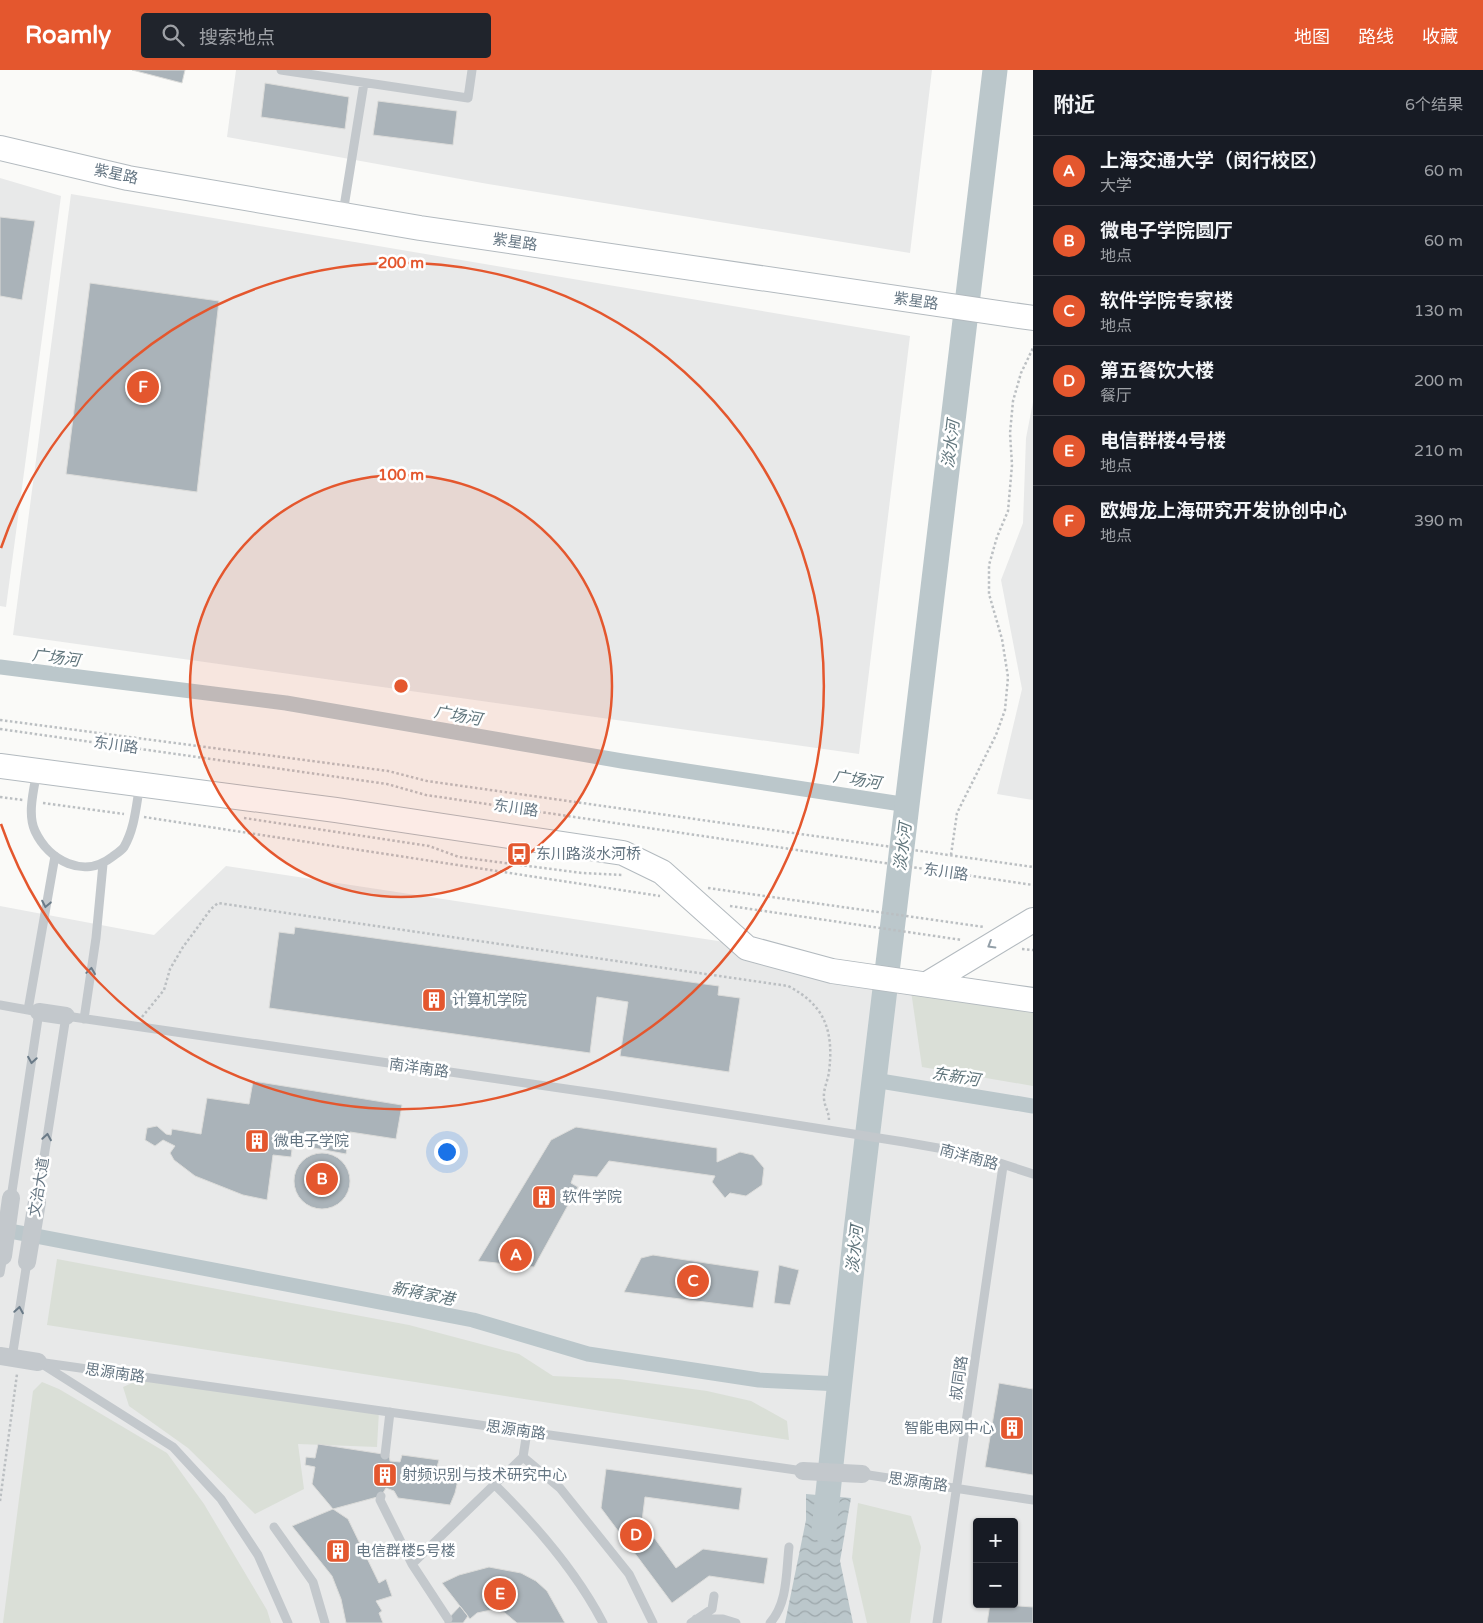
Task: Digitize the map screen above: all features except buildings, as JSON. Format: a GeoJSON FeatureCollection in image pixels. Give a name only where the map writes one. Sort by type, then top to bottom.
{"type":"FeatureCollection","features":[{"type":"Feature","properties":{"kind":"main road","name":"紫星路"},"geometry":{"type":"LineString","coordinates":[[0,148],[128,178],[342,214],[1026,317]]}},
{"type":"Feature","properties":{"kind":"main road","name":"东川路"},"geometry":{"type":"LineString","coordinates":[[0,766],[336,810],[623,853],[662,872],[747,948],[832,971],[1033,1000]]}},
{"type":"Feature","properties":{"kind":"main road"},"geometry":{"type":"LineString","coordinates":[[927,984],[1033,920]]}},
{"type":"Feature","properties":{"kind":"street","name":"南洋南路"},"geometry":{"type":"LineString","coordinates":[[34,1011],[66,1016]]}},
{"type":"Feature","properties":{"kind":"street","name":"文治大道"},"geometry":{"type":"LineString","coordinates":[[3,1256],[11,1198]]}},
{"type":"Feature","properties":{"kind":"street","name":"文治大道"},"geometry":{"type":"LineString","coordinates":[[27,1262],[36,1202]]}},
{"type":"Feature","properties":{"kind":"street","name":"思源南路"},"geometry":{"type":"LineString","coordinates":[[10,1358],[38,1362]]}},
{"type":"Feature","properties":{"kind":"street","name":"思源南路"},"geometry":{"type":"LineString","coordinates":[[803,1471],[862,1474]]}},
{"type":"Feature","properties":{"kind":"lane"},"geometry":{"type":"LineString","coordinates":[[281,70],[468,98],[472,70]]}},
{"type":"Feature","properties":{"kind":"lane"},"geometry":{"type":"LineString","coordinates":[[342,214],[364,83]]}},
{"type":"Feature","properties":{"kind":"lane"},"geometry":{"type":"LineString","coordinates":[[37,770],[33,801],[34,830],[48,851],[66,864],[85,868],[103,864],[123,849],[135,816],[140,784]]}},
{"type":"Feature","properties":{"kind":"lane","name":"文治大道"},"geometry":{"type":"LineString","coordinates":[[11,1198],[55,856]]}},
{"type":"Feature","properties":{"kind":"lane"},"geometry":{"type":"LineString","coordinates":[[84,1019],[96,938],[103,864]]}},
{"type":"Feature","properties":{"kind":"lane","name":"南洋南路"},"geometry":{"type":"LineString","coordinates":[[0,1005],[34,1011]]}},
{"type":"Feature","properties":{"kind":"lane","name":"文治大道"},"geometry":{"type":"LineString","coordinates":[[36,1202],[66,1016]]}},
{"type":"Feature","properties":{"kind":"lane","name":"南洋南路"},"geometry":{"type":"LineString","coordinates":[[66,1016],[608,1095],[904,1142],[972,1154],[1003,1166],[1033,1174]]}},
{"type":"Feature","properties":{"kind":"lane","name":"叔同路"},"geometry":{"type":"LineString","coordinates":[[937,1623],[1003,1166]]}},
{"type":"Feature","properties":{"kind":"lane","name":"文治大道"},"geometry":{"type":"LineString","coordinates":[[0,1273],[3,1256]]}},
{"type":"Feature","properties":{"kind":"lane","name":"文治大道"},"geometry":{"type":"LineString","coordinates":[[10,1358],[27,1262]]}},
{"type":"Feature","properties":{"kind":"lane"},"geometry":{"type":"LineString","coordinates":[[38,1362],[173,1447],[226,1507],[258,1555],[288,1623]]}},
{"type":"Feature","properties":{"kind":"lane","name":"思源南路"},"geometry":{"type":"LineString","coordinates":[[38,1362],[803,1471]]}},
{"type":"Feature","properties":{"kind":"lane"},"geometry":{"type":"LineString","coordinates":[[385,1455],[390,1412]]}},
{"type":"Feature","properties":{"kind":"lane"},"geometry":{"type":"LineString","coordinates":[[412,1564],[523,1457],[527,1432]]}},
{"type":"Feature","properties":{"kind":"lane"},"geometry":{"type":"LineString","coordinates":[[523,1457],[560,1488],[629,1574],[653,1623]]}},
{"type":"Feature","properties":{"kind":"lane","name":"思源南路"},"geometry":{"type":"LineString","coordinates":[[862,1474],[1033,1500]]}},
{"type":"Feature","properties":{"kind":"lane"},"geometry":{"type":"LineString","coordinates":[[494,1484],[536,1525],[595,1607],[603,1623]]}},
{"type":"Feature","properties":{"kind":"lane"},"geometry":{"type":"LineString","coordinates":[[381,1496],[380,1500],[412,1564],[448,1619]]}},
{"type":"Feature","properties":{"kind":"lane"},"geometry":{"type":"LineString","coordinates":[[274,1527],[313,1582],[325,1623]]}},
{"type":"Feature","properties":{"kind":"lane"},"geometry":{"type":"LineString","coordinates":[[770,1623],[777,1616],[783,1600],[789,1547]]}},
{"type":"Feature","properties":{"kind":"lane"},"geometry":{"type":"LineString","coordinates":[[693,1621],[712,1609],[714,1596]]}},
{"type":"Feature","properties":{"kind":"lane"},"geometry":{"type":"LineString","coordinates":[[693,1621],[723,1619],[736,1623]]}},
{"type":"Feature","properties":{"kind":"path"},"geometry":{"type":"LineString","coordinates":[[951,855],[957,813],[996,735],[1005,710],[1008,677],[1002,639],[989,594],[988,565],[1008,511],[1012,465],[1010,433],[1013,401],[1021,373],[1033,348]]}},
{"type":"Feature","properties":{"kind":"path"},"geometry":{"type":"LineString","coordinates":[[0,720],[388,771],[426,781],[1033,867]]}},
{"type":"Feature","properties":{"kind":"path","name":"东川路"},"geometry":{"type":"LineString","coordinates":[[0,729],[387,784],[426,795],[1033,885]]}},
{"type":"Feature","properties":{"kind":"path"},"geometry":{"type":"LineString","coordinates":[[0,796],[665,896]]}},
{"type":"Feature","properties":{"kind":"path"},"geometry":{"type":"LineString","coordinates":[[244,818],[429,846],[459,857],[582,874],[611,873],[630,876]]}},
{"type":"Feature","properties":{"kind":"path"},"geometry":{"type":"LineString","coordinates":[[707,887],[941,921]]}},
{"type":"Feature","properties":{"kind":"path"},"geometry":{"type":"LineString","coordinates":[[135,1026],[164,990],[170,969],[182,948],[211,909],[218,903],[778,984],[788,986],[805,995],[820,1014],[828,1029],[832,1048],[824,1099],[829,1111],[833,1131]]}},
{"type":"Feature","properties":{"kind":"path"},"geometry":{"type":"LineString","coordinates":[[724,905],[938,937]]}},
{"type":"Feature","properties":{"kind":"path"},"geometry":{"type":"LineString","coordinates":[[0,1501],[10,1358]]}},
{"type":"Feature","properties":{"kind":"shaded area"},"geometry":{"type":"Polygon","coordinates":[[[236,70],[932,70],[910,253],[488,184],[227,137],[236,70]]]}},
{"type":"Feature","properties":{"kind":"shaded area"},"geometry":{"type":"Polygon","coordinates":[[[0,178],[61,196],[6,607],[0,606],[0,178]]]}},
{"type":"Feature","properties":{"kind":"shaded area"},"geometry":{"type":"Polygon","coordinates":[[[71,194],[910,336],[859,754],[13,635],[71,194]]]}},
{"type":"Feature","properties":{"kind":"shaded area"},"geometry":{"type":"Polygon","coordinates":[[[1033,402],[1033,800],[997,794],[1022,689],[1001,580],[1023,523],[1026,438],[1033,402]]]}},
{"type":"Feature","properties":{"kind":"shaded area"},"geometry":{"type":"Polygon","coordinates":[[[226,866],[1033,989],[1033,1623],[0,1623],[0,906],[154,935],[226,866]]]}},
{"type":"Feature","properties":{"kind":"shaded area"},"geometry":{"type":"Polygon","coordinates":[[[911,991],[1033,1010],[1033,1086],[922,1067],[911,991]]]}},
{"type":"Feature","properties":{"kind":"shaded area"},"geometry":{"type":"Polygon","coordinates":[[[57,1259],[409,1325],[519,1354],[553,1376],[619,1379],[707,1391],[751,1401],[787,1421],[789,1440],[47,1325],[57,1259]]]}},
{"type":"Feature","properties":{"kind":"shaded area"},"geometry":{"type":"Polygon","coordinates":[[[146,1377],[379,1411],[377,1447],[298,1444],[304,1489],[255,1514],[188,1448],[129,1406],[123,1387],[146,1377]]]}},
{"type":"Feature","properties":{"kind":"shaded area"},"geometry":{"type":"Polygon","coordinates":[[[42,1382],[59,1389],[167,1453],[204,1504],[267,1610],[271,1623],[3,1623],[33,1391],[42,1382]]]}},
{"type":"Feature","properties":{"kind":"shaded area"},"geometry":{"type":"Polygon","coordinates":[[[858,1503],[911,1516],[921,1547],[910,1623],[867,1623],[852,1558],[858,1503]]]}},
{"type":"Feature","properties":{"kind":"water"},"geometry":{"type":"Polygon","coordinates":[[[806,1494],[851,1498],[840,1561],[853,1623],[785,1623],[806,1520],[806,1494]]]}},
{"type":"Feature","properties":{"kind":"waterway","name":"淡水河"},"geometry":{"type":"LineString","coordinates":[[824,1530],[856,1231],[995,70]]}},
{"type":"Feature","properties":{"kind":"waterway","name":"广场河"},"geometry":{"type":"LineString","coordinates":[[0,667],[286,703],[622,761],[908,805]]}},
{"type":"Feature","properties":{"kind":"waterway","name":"东新河"},"geometry":{"type":"LineString","coordinates":[[874,1080],[1033,1106]]}},
{"type":"Feature","properties":{"kind":"waterway","name":"新蒋家港"},"geometry":{"type":"LineString","coordinates":[[0,1229],[473,1320],[588,1354],[759,1380],[840,1384]]}},
{"type":"Feature","properties":{"kind":"place","name":"欧姆龙上海研究开发协创中心"},"geometry":{"type":"Point","coordinates":[143,387]}},
{"type":"Feature","properties":{"kind":"place","name":"东川路淡水河桥"},"geometry":{"type":"Point","coordinates":[519,854]}},
{"type":"Feature","properties":{"kind":"place","name":"计算机学院"},"geometry":{"type":"Point","coordinates":[434,1000]}},
{"type":"Feature","properties":{"kind":"place","name":"微电子学院"},"geometry":{"type":"Point","coordinates":[257,1141]}},
{"type":"Feature","properties":{"kind":"place","name":"微电子学院圆厅"},"geometry":{"type":"Point","coordinates":[322,1179]}},
{"type":"Feature","properties":{"kind":"place","name":"软件学院"},"geometry":{"type":"Point","coordinates":[544,1197]}},
{"type":"Feature","properties":{"kind":"place","name":"上海交通大学（闵行校区）"},"geometry":{"type":"Point","coordinates":[516,1255]}},
{"type":"Feature","properties":{"kind":"place","name":"软件学院专家楼"},"geometry":{"type":"Point","coordinates":[693,1281]}},
{"type":"Feature","properties":{"kind":"place","name":"智能电网中心"},"geometry":{"type":"Point","coordinates":[1012,1428]}},
{"type":"Feature","properties":{"kind":"place","name":"射频识别与技术研究中心"},"geometry":{"type":"Point","coordinates":[385,1475]}},
{"type":"Feature","properties":{"kind":"place","name":"第五餐饮大楼"},"geometry":{"type":"Point","coordinates":[636,1535]}},
{"type":"Feature","properties":{"kind":"place","name":"电信群楼5号楼"},"geometry":{"type":"Point","coordinates":[338,1551]}},
{"type":"Feature","properties":{"kind":"place","name":"电信群楼4号楼"},"geometry":{"type":"Point","coordinates":[500,1594]}}]}
